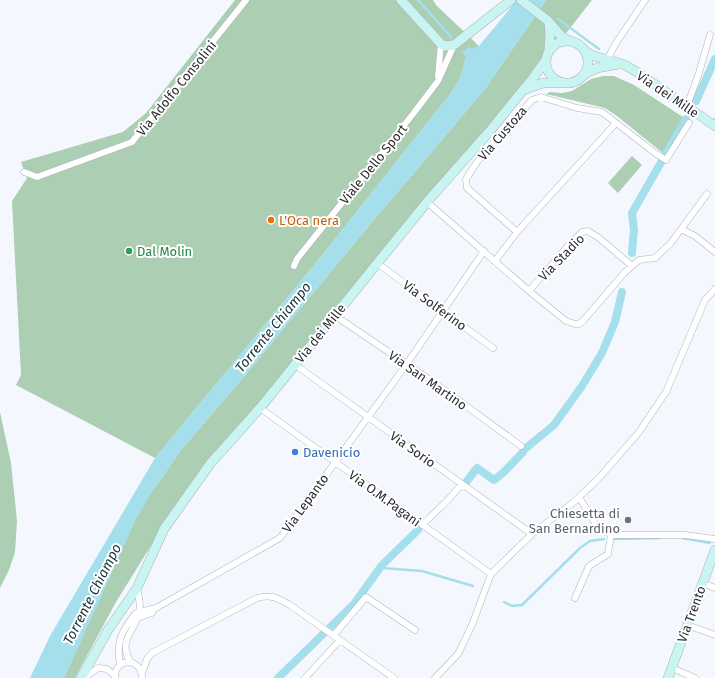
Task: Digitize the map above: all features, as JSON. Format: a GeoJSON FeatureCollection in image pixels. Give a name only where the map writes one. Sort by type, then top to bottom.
{"type":"FeatureCollection","features":[{"type":"Feature","properties":{"kind":"main road"},"geometry":{"type":"LineString","coordinates":[[401,0],[441,44],[446,46],[454,45],[511,0]]}},
{"type":"Feature","properties":{"kind":"main road","name":"Via dei Mille"},"geometry":{"type":"LineString","coordinates":[[521,0],[549,22],[562,36],[577,44],[585,51],[620,64],[640,74],[715,126]]}},
{"type":"Feature","properties":{"kind":"main road"},"geometry":{"type":"LineString","coordinates":[[549,22],[550,50]]}},
{"type":"Feature","properties":{"kind":"main road"},"geometry":{"type":"LineString","coordinates":[[550,50],[553,46],[562,42],[572,42]]}},
{"type":"Feature","properties":{"kind":"main road","name":"Via dei Mille"},"geometry":{"type":"LineString","coordinates":[[82,678],[108,630],[137,588],[164,529],[210,464],[260,408],[294,364],[427,202],[523,91],[546,60],[550,50]]}},
{"type":"Feature","properties":{"kind":"main road"},"geometry":{"type":"LineString","coordinates":[[584,75],[587,71],[588,60],[585,51]]}},
{"type":"Feature","properties":{"kind":"main road"},"geometry":{"type":"LineString","coordinates":[[546,60],[546,65],[550,74],[553,78],[562,83]]}},
{"type":"Feature","properties":{"kind":"main road","name":"Via dei Mille"},"geometry":{"type":"LineString","coordinates":[[523,91],[542,83],[566,84],[576,82],[591,69],[620,64]]}},
{"type":"Feature","properties":{"kind":"main road","name":"Via Trento"},"geometry":{"type":"LineString","coordinates":[[668,678],[715,550]]}},
{"type":"Feature","properties":{"kind":"street","name":"Via Adolfo Consolini"},"geometry":{"type":"LineString","coordinates":[[24,172],[37,177],[132,142],[246,0]]}},
{"type":"Feature","properties":{"kind":"street"},"geometry":{"type":"LineString","coordinates":[[607,60],[616,43],[645,0]]}},
{"type":"Feature","properties":{"kind":"street"},"geometry":{"type":"LineString","coordinates":[[687,106],[699,73],[710,35]]}},
{"type":"Feature","properties":{"kind":"street"},"geometry":{"type":"LineString","coordinates":[[438,81],[441,44]]}},
{"type":"Feature","properties":{"kind":"street","name":"Viale Dello Sport"},"geometry":{"type":"LineString","coordinates":[[294,266],[296,259],[438,81],[454,45]]}},
{"type":"Feature","properties":{"kind":"street","name":"Via Custoza"},"geometry":{"type":"LineString","coordinates":[[517,232],[467,188],[466,179],[477,162],[532,100],[541,97],[577,108],[602,112],[666,160],[689,123]]}},
{"type":"Feature","properties":{"kind":"street"},"geometry":{"type":"LineString","coordinates":[[495,261],[517,232],[616,123]]}},
{"type":"Feature","properties":{"kind":"street","name":"Via Stadio"},"geometry":{"type":"LineString","coordinates":[[427,202],[566,322],[571,324],[579,324],[638,260],[655,258],[670,244],[707,194]]}},
{"type":"Feature","properties":{"kind":"street"},"geometry":{"type":"LineString","coordinates":[[681,229],[695,236],[715,252]]}},
{"type":"Feature","properties":{"kind":"street","name":"Via Stadio"},"geometry":{"type":"LineString","coordinates":[[529,291],[582,232],[588,231],[599,238],[632,266]]}},
{"type":"Feature","properties":{"kind":"street","name":"Via Lepanto"},"geometry":{"type":"LineString","coordinates":[[139,612],[154,609],[280,538],[406,365],[484,251]]}},
{"type":"Feature","properties":{"kind":"street","name":"Via Solferino"},"geometry":{"type":"LineString","coordinates":[[377,263],[493,348]]}},
{"type":"Feature","properties":{"kind":"street"},"geometry":{"type":"LineString","coordinates":[[435,678],[458,654],[472,625],[491,574],[532,534],[576,501],[600,477],[639,432],[666,392],[705,300],[715,289]]}},
{"type":"Feature","properties":{"kind":"street","name":"Via San Martino"},"geometry":{"type":"LineString","coordinates":[[334,316],[439,386],[522,446]]}},
{"type":"Feature","properties":{"kind":"street","name":"Via Sorio"},"geometry":{"type":"LineString","coordinates":[[294,364],[532,534]]}},
{"type":"Feature","properties":{"kind":"street","name":"Via O.M.Pagani"},"geometry":{"type":"LineString","coordinates":[[260,408],[491,574]]}},
{"type":"Feature","properties":{"kind":"street"},"geometry":{"type":"LineString","coordinates":[[422,525],[462,484]]}},
{"type":"Feature","properties":{"kind":"street"},"geometry":{"type":"LineString","coordinates":[[579,497],[596,523],[611,535],[685,535],[715,539]]}},
{"type":"Feature","properties":{"kind":"street"},"geometry":{"type":"LineString","coordinates":[[574,598],[589,566],[608,554],[611,535]]}},
{"type":"Feature","properties":{"kind":"street"},"geometry":{"type":"LineString","coordinates":[[703,583],[715,588]]}},
{"type":"Feature","properties":{"kind":"street"},"geometry":{"type":"LineString","coordinates":[[137,588],[140,602],[139,612],[126,642],[125,649],[126,655],[131,662],[138,666],[142,676]]}},
{"type":"Feature","properties":{"kind":"street"},"geometry":{"type":"LineString","coordinates":[[142,676],[147,659],[152,653],[257,598],[266,595],[290,605],[394,678]]}},
{"type":"Feature","properties":{"kind":"street"},"geometry":{"type":"LineString","coordinates":[[334,635],[366,597],[415,630]]}},
{"type":"Feature","properties":{"kind":"street"},"geometry":{"type":"LineString","coordinates":[[137,618],[152,613],[154,609],[140,602]]}},
{"type":"Feature","properties":{"kind":"street"},"geometry":{"type":"LineString","coordinates":[[120,665],[118,653],[119,640],[131,619],[139,612]]}},
{"type":"Feature","properties":{"kind":"street"},"geometry":{"type":"LineString","coordinates":[[688,624],[715,635]]}},
{"type":"Feature","properties":{"kind":"street"},"geometry":{"type":"LineString","coordinates":[[305,678],[340,640]]}},
{"type":"Feature","properties":{"kind":"street"},"geometry":{"type":"LineString","coordinates":[[115,677],[115,671],[120,665],[131,662]]}},
{"type":"Feature","properties":{"kind":"street"},"geometry":{"type":"LineString","coordinates":[[82,678],[98,668],[107,669],[115,677]]}},
{"type":"Feature","properties":{"kind":"street"},"geometry":{"type":"LineString","coordinates":[[672,668],[695,678]]}},
{"type":"Feature","properties":{"kind":"green space"},"geometry":{"type":"Polygon","coordinates":[[[235,0],[433,0],[436,5],[479,46],[462,52],[466,57],[461,76],[451,93],[324,253],[155,458],[16,385],[21,375],[12,201],[27,178],[21,162],[123,132],[146,113],[235,0]]]}},
{"type":"Feature","properties":{"kind":"green space"},"geometry":{"type":"Polygon","coordinates":[[[546,0],[592,0],[489,132],[162,528],[116,602],[75,678],[64,678],[136,518],[151,493],[181,450],[485,89],[546,0]]]}},
{"type":"Feature","properties":{"kind":"green space"},"geometry":{"type":"Polygon","coordinates":[[[603,76],[614,76],[634,85],[692,123],[669,158],[605,108],[546,94],[550,92],[562,93],[572,91],[591,79],[603,76]]]}},
{"type":"Feature","properties":{"kind":"green space"},"geometry":{"type":"Polygon","coordinates":[[[632,156],[642,165],[618,193],[608,183],[632,156]]]}},
{"type":"Feature","properties":{"kind":"green space"},"geometry":{"type":"Polygon","coordinates":[[[0,412],[11,463],[17,521],[15,552],[9,570],[0,588],[0,412]]]}},
{"type":"Feature","properties":{"kind":"water","name":"Torrente Chiampo"},"geometry":{"type":"Polygon","coordinates":[[[517,0],[546,0],[485,89],[181,450],[151,493],[136,519],[64,678],[30,678],[50,636],[155,458],[324,253],[451,93],[461,76],[466,57],[462,52],[468,47],[473,49],[479,46],[517,0]]]}},
{"type":"Feature","properties":{"kind":"waterway"},"geometry":{"type":"LineString","coordinates":[[418,0],[452,38]]}},
{"type":"Feature","properties":{"kind":"waterway"},"geometry":{"type":"LineString","coordinates":[[558,19],[599,49]]}},
{"type":"Feature","properties":{"kind":"waterway"},"geometry":{"type":"LineString","coordinates":[[696,101],[715,59]]}},
{"type":"Feature","properties":{"kind":"waterway"},"geometry":{"type":"LineString","coordinates":[[632,253],[634,230],[632,213],[686,119]]}},
{"type":"Feature","properties":{"kind":"waterway"},"geometry":{"type":"LineString","coordinates":[[526,448],[554,425],[582,386],[602,353],[615,322],[622,292]]}},
{"type":"Feature","properties":{"kind":"waterway"},"geometry":{"type":"LineString","coordinates":[[467,481],[477,468],[494,480],[523,452]]}},
{"type":"Feature","properties":{"kind":"waterway"},"geometry":{"type":"LineString","coordinates":[[278,678],[354,604],[382,565],[418,530]]}},
{"type":"Feature","properties":{"kind":"waterway"},"geometry":{"type":"LineString","coordinates":[[615,539],[660,538]]}},
{"type":"Feature","properties":{"kind":"waterway"},"geometry":{"type":"LineString","coordinates":[[683,538],[710,543]]}},
{"type":"Feature","properties":{"kind":"waterway"},"geometry":{"type":"LineString","coordinates":[[504,602],[512,606],[522,605],[580,548],[590,541],[604,539]]}},
{"type":"Feature","properties":{"kind":"waterway"},"geometry":{"type":"LineString","coordinates":[[382,568],[422,571],[473,586]]}},
{"type":"Feature","properties":{"kind":"place","name":"L'Oca nera"},"geometry":{"type":"Point","coordinates":[271,220]}},
{"type":"Feature","properties":{"kind":"place","name":"Dal Molin"},"geometry":{"type":"Point","coordinates":[129,251]}},
{"type":"Feature","properties":{"kind":"place","name":"Davenicio"},"geometry":{"type":"Point","coordinates":[295,452]}},
{"type":"Feature","properties":{"kind":"place","name":"Chiesetta di San Bernardino"},"geometry":{"type":"Point","coordinates":[628,520]}}]}
